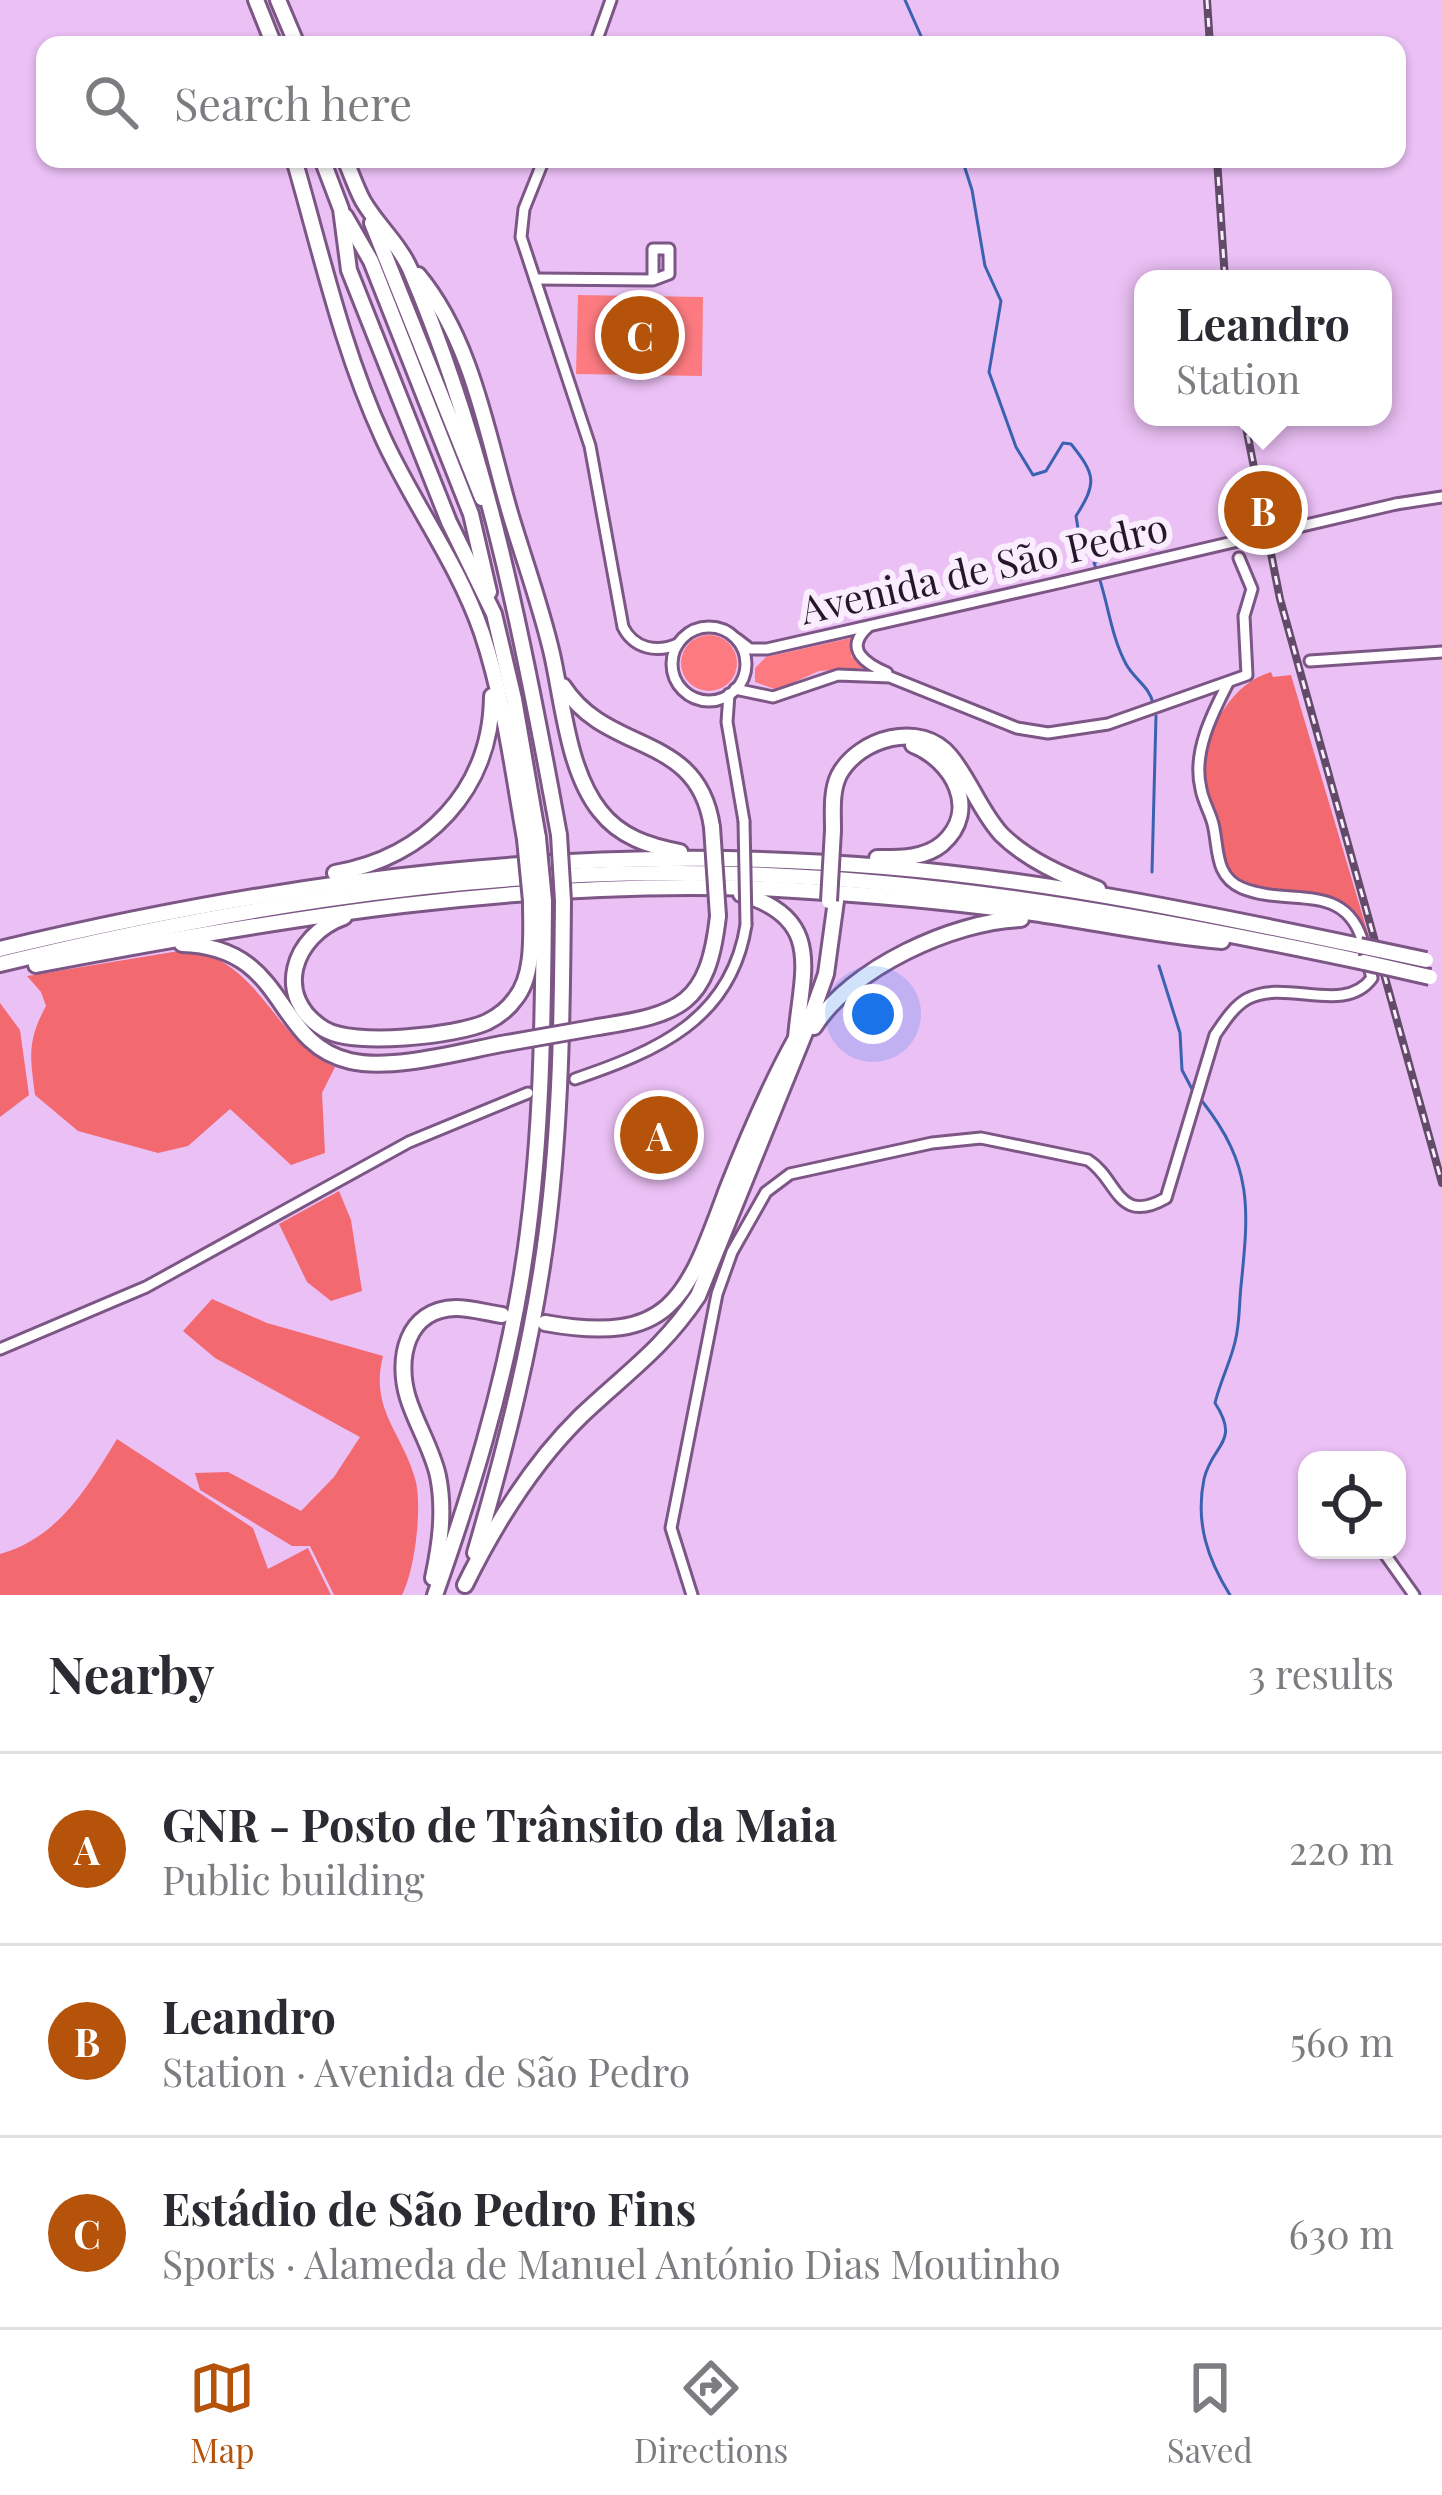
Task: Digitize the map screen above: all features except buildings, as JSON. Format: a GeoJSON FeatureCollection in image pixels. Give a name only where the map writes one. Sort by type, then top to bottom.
{"type":"FeatureCollection","features":[{"type":"Feature","properties":{"kind":"highway"},"geometry":{"type":"LineString","coordinates":[[256,0],[269,36]]}},
{"type":"Feature","properties":{"kind":"highway"},"geometry":{"type":"LineString","coordinates":[[278,0],[293,36]]}},
{"type":"Feature","properties":{"kind":"highway"},"geometry":{"type":"LineString","coordinates":[[297,168],[383,439],[451,562],[490,661],[532,838]]}},
{"type":"Feature","properties":{"kind":"highway"},"geometry":{"type":"LineString","coordinates":[[325,168],[341,209],[371,261],[471,514],[514,699],[537,901],[541,1099],[520,1284],[484,1449],[432,1595]]}},
{"type":"Feature","properties":{"kind":"highway"},"geometry":{"type":"LineString","coordinates":[[350,168],[492,519]]}},
{"type":"Feature","properties":{"kind":"highway"},"geometry":{"type":"LineString","coordinates":[[364,202],[439,300],[479,398],[581,777],[598,809],[619,831],[644,843],[708,858]]}},
{"type":"Feature","properties":{"kind":"highway"},"geometry":{"type":"LineString","coordinates":[[341,209],[349,270],[370,326],[449,522],[494,614]]}},
{"type":"Feature","properties":{"kind":"highway"},"geometry":{"type":"LineString","coordinates":[[407,262],[484,473],[528,665],[559,836],[563,901],[559,1108],[543,1260],[515,1404],[464,1590]]}},
{"type":"Feature","properties":{"kind":"highway"},"geometry":{"type":"LineString","coordinates":[[287,889],[312,877],[387,860],[417,843],[443,820],[484,755],[492,714],[490,661]]}},
{"type":"Feature","properties":{"kind":"highway"},"geometry":{"type":"LineString","coordinates":[[151,944],[209,946],[231,952],[253,967],[299,1027],[325,1052],[352,1061],[380,1063],[598,1027],[660,1014],[691,997],[713,959],[718,916],[712,827],[704,794],[685,767],[587,715],[557,676]]}},
{"type":"Feature","properties":{"kind":"highway"},"geometry":{"type":"LineString","coordinates":[[464,1590],[482,1551],[538,1464],[579,1418],[674,1334],[698,1296],[826,974],[836,830],[834,791],[850,759],[890,737],[920,738],[949,754],[1002,835],[1047,868],[1125,899]]}},
{"type":"Feature","properties":{"kind":"highway"},"geometry":{"type":"LineString","coordinates":[[836,830],[848,778],[871,753],[892,745],[916,746],[938,757],[956,778],[960,804],[941,844],[919,855],[851,864]]}},
{"type":"Feature","properties":{"kind":"highway"},"geometry":{"type":"LineString","coordinates":[[0,949],[287,889],[517,862],[708,858],[851,864],[981,877],[1125,899],[1442,964]]}},
{"type":"Feature","properties":{"kind":"highway"},"geometry":{"type":"LineString","coordinates":[[0,966],[180,924],[328,898],[446,884],[631,873],[795,877],[954,889],[1091,908],[1436,978]]}},
{"type":"Feature","properties":{"kind":"highway"},"geometry":{"type":"LineString","coordinates":[[701,888],[762,900],[793,928],[806,973],[796,1038]]}},
{"type":"Feature","properties":{"kind":"highway"},"geometry":{"type":"LineString","coordinates":[[0,966],[382,906],[538,892],[701,888],[927,900],[1199,939],[1287,946]]}},
{"type":"Feature","properties":{"kind":"highway"},"geometry":{"type":"LineString","coordinates":[[382,906],[329,922],[299,952],[294,972],[297,995],[309,1017],[327,1031],[349,1038],[385,1038],[463,1029],[502,1013],[526,978],[537,901]]}},
{"type":"Feature","properties":{"kind":"highway"},"geometry":{"type":"LineString","coordinates":[[545,1323],[616,1331],[669,1306],[690,1284],[796,1038],[819,973],[832,901]]}},
{"type":"Feature","properties":{"kind":"highway"},"geometry":{"type":"LineString","coordinates":[[795,1060],[838,996],[928,941],[988,920],[1068,918]]}},
{"type":"Feature","properties":{"kind":"highway"},"geometry":{"type":"LineString","coordinates":[[432,1595],[441,1505],[437,1471],[407,1396],[404,1342],[414,1326],[432,1314],[454,1308],[502,1315]]}},
{"type":"Feature","properties":{"kind":"street"},"geometry":{"type":"LineString","coordinates":[[598,36],[611,0]]}},
{"type":"Feature","properties":{"kind":"street"},"geometry":{"type":"LineString","coordinates":[[540,168],[524,209],[521,237],[590,446],[623,627],[634,643],[668,658],[678,684],[721,715],[729,733]]}},
{"type":"Feature","properties":{"kind":"street"},"geometry":{"type":"LineString","coordinates":[[536,280],[652,280]]}},
{"type":"Feature","properties":{"kind":"street","name":"Avenida de São Pedro"},"geometry":{"type":"LineString","coordinates":[[737,639],[750,649],[767,650],[1442,494]]}},
{"type":"Feature","properties":{"kind":"street"},"geometry":{"type":"LineString","coordinates":[[869,626],[857,639],[862,660],[998,721],[1048,733],[1108,724],[1247,675],[1244,616],[1252,589],[1239,558]]}},
{"type":"Feature","properties":{"kind":"street"},"geometry":{"type":"LineString","coordinates":[[673,670],[678,644],[685,635],[717,628],[737,639],[748,685],[756,692]]}},
{"type":"Feature","properties":{"kind":"street"},"geometry":{"type":"LineString","coordinates":[[656,649],[678,644]]}},
{"type":"Feature","properties":{"kind":"street","name":"Avenida de São Pedro"},"geometry":{"type":"LineString","coordinates":[[745,670],[767,650]]}},
{"type":"Feature","properties":{"kind":"street"},"geometry":{"type":"LineString","coordinates":[[1310,661],[1442,652]]}},
{"type":"Feature","properties":{"kind":"street"},"geometry":{"type":"LineString","coordinates":[[574,1079],[637,1058],[706,1010],[738,964],[746,925],[744,821],[729,733],[732,692],[745,670]]}},
{"type":"Feature","properties":{"kind":"street"},"geometry":{"type":"LineString","coordinates":[[697,698],[713,700],[732,692],[782,696],[838,675],[909,682]]}},
{"type":"Feature","properties":{"kind":"street"},"geometry":{"type":"LineString","coordinates":[[692,1595],[673,1537],[675,1511],[721,1278],[739,1238],[775,1182],[790,1174],[932,1143],[981,1138],[1088,1160],[1095,1163],[1119,1199],[1149,1206],[1166,1198],[1215,1035],[1231,1012],[1249,998],[1285,990],[1342,997],[1363,990],[1372,978],[1359,928],[1349,911],[1333,903],[1241,888],[1223,874],[1198,772],[1210,718],[1228,683]]}},
{"type":"Feature","properties":{"kind":"street"},"geometry":{"type":"LineString","coordinates":[[0,1349],[146,1287],[409,1142],[528,1093]]}},
{"type":"Feature","properties":{"kind":"street"},"geometry":{"type":"LineString","coordinates":[[1388,1559],[1414,1595]]}},
{"type":"Feature","properties":{"kind":"shaded area"},"geometry":{"type":"Polygon","coordinates":[[[578,295],[703,297],[702,376],[576,374],[578,295]]]}},
{"type":"Feature","properties":{"kind":"shaded area"},"geometry":{"type":"Polygon","coordinates":[[[709,635],[729,643],[737,663],[729,683],[709,691],[689,683],[681,663],[689,643],[709,635]]]}},
{"type":"Feature","properties":{"kind":"shaded area"},"geometry":{"type":"Polygon","coordinates":[[[851,638],[851,656],[864,668],[819,671],[777,690],[755,682],[755,668],[766,657],[851,638]]]}},
{"type":"Feature","properties":{"kind":"shaded area"},"geometry":{"type":"Polygon","coordinates":[[[1271,672],[1273,677],[1291,675],[1369,937],[1352,910],[1338,899],[1251,884],[1231,872],[1225,862],[1206,783],[1208,749],[1230,701],[1271,672]]]}},
{"type":"Feature","properties":{"kind":"shaded area"},"geometry":{"type":"Polygon","coordinates":[[[191,949],[236,971],[296,1039],[335,1067],[322,1093],[325,1153],[291,1165],[230,1109],[188,1146],[158,1153],[78,1131],[35,1095],[31,1049],[46,1006],[27,976],[191,949]]]}},
{"type":"Feature","properties":{"kind":"shaded area"},"geometry":{"type":"Polygon","coordinates":[[[0,1003],[20,1030],[29,1095],[0,1117],[0,1003]]]}},
{"type":"Feature","properties":{"kind":"shaded area"},"geometry":{"type":"Polygon","coordinates":[[[339,1191],[351,1220],[362,1291],[331,1301],[307,1282],[279,1224],[339,1191]]]}},
{"type":"Feature","properties":{"kind":"shaded area"},"geometry":{"type":"Polygon","coordinates":[[[212,1299],[267,1323],[383,1356],[384,1407],[411,1465],[418,1494],[414,1555],[402,1595],[334,1595],[310,1546],[292,1546],[200,1490],[195,1473],[228,1472],[301,1511],[334,1477],[360,1437],[215,1358],[183,1331],[212,1299]]]}},
{"type":"Feature","properties":{"kind":"shaded area"},"geometry":{"type":"Polygon","coordinates":[[[117,1439],[253,1528],[268,1569],[308,1548],[331,1595],[0,1595],[0,1554],[55,1524],[117,1439]]]}},
{"type":"Feature","properties":{"kind":"waterway"},"geometry":{"type":"LineString","coordinates":[[905,0],[921,36]]}},
{"type":"Feature","properties":{"kind":"waterway"},"geometry":{"type":"LineString","coordinates":[[965,168],[985,266],[1001,301],[989,372],[1016,447],[1033,475],[1046,471],[1063,443],[1071,444],[1089,472],[1088,495],[1076,516],[1079,535],[1109,534],[1116,553],[1094,563],[1120,652],[1153,703]]}},
{"type":"Feature","properties":{"kind":"waterway"},"geometry":{"type":"LineString","coordinates":[[1152,872],[1156,716]]}},
{"type":"Feature","properties":{"kind":"waterway"},"geometry":{"type":"LineString","coordinates":[[1159,966],[1180,1033],[1182,1070],[1193,1091]]}},
{"type":"Feature","properties":{"kind":"waterway"},"geometry":{"type":"LineString","coordinates":[[1202,1101],[1231,1146],[1246,1210],[1238,1328],[1215,1403],[1225,1435],[1204,1479],[1201,1511],[1205,1540],[1230,1595]]}},
{"type":"Feature","properties":{"kind":"railway"},"geometry":{"type":"LineString","coordinates":[[1207,0],[1209,36]]}},
{"type":"Feature","properties":{"kind":"railway"},"geometry":{"type":"LineString","coordinates":[[1218,168],[1224,270]]}},
{"type":"Feature","properties":{"kind":"railway"},"geometry":{"type":"LineString","coordinates":[[1246,426],[1280,599],[1442,1183]]}},
{"type":"Feature","properties":{"kind":"place","name":"Estádio de São Pedro Fins"},"geometry":{"type":"Point","coordinates":[640,335]}},
{"type":"Feature","properties":{"kind":"place","name":"Leandro"},"geometry":{"type":"Point","coordinates":[1263,510]}},
{"type":"Feature","properties":{"kind":"place","name":"GNR - Posto de Trânsito da Maia"},"geometry":{"type":"Point","coordinates":[659,1135]}}]}
